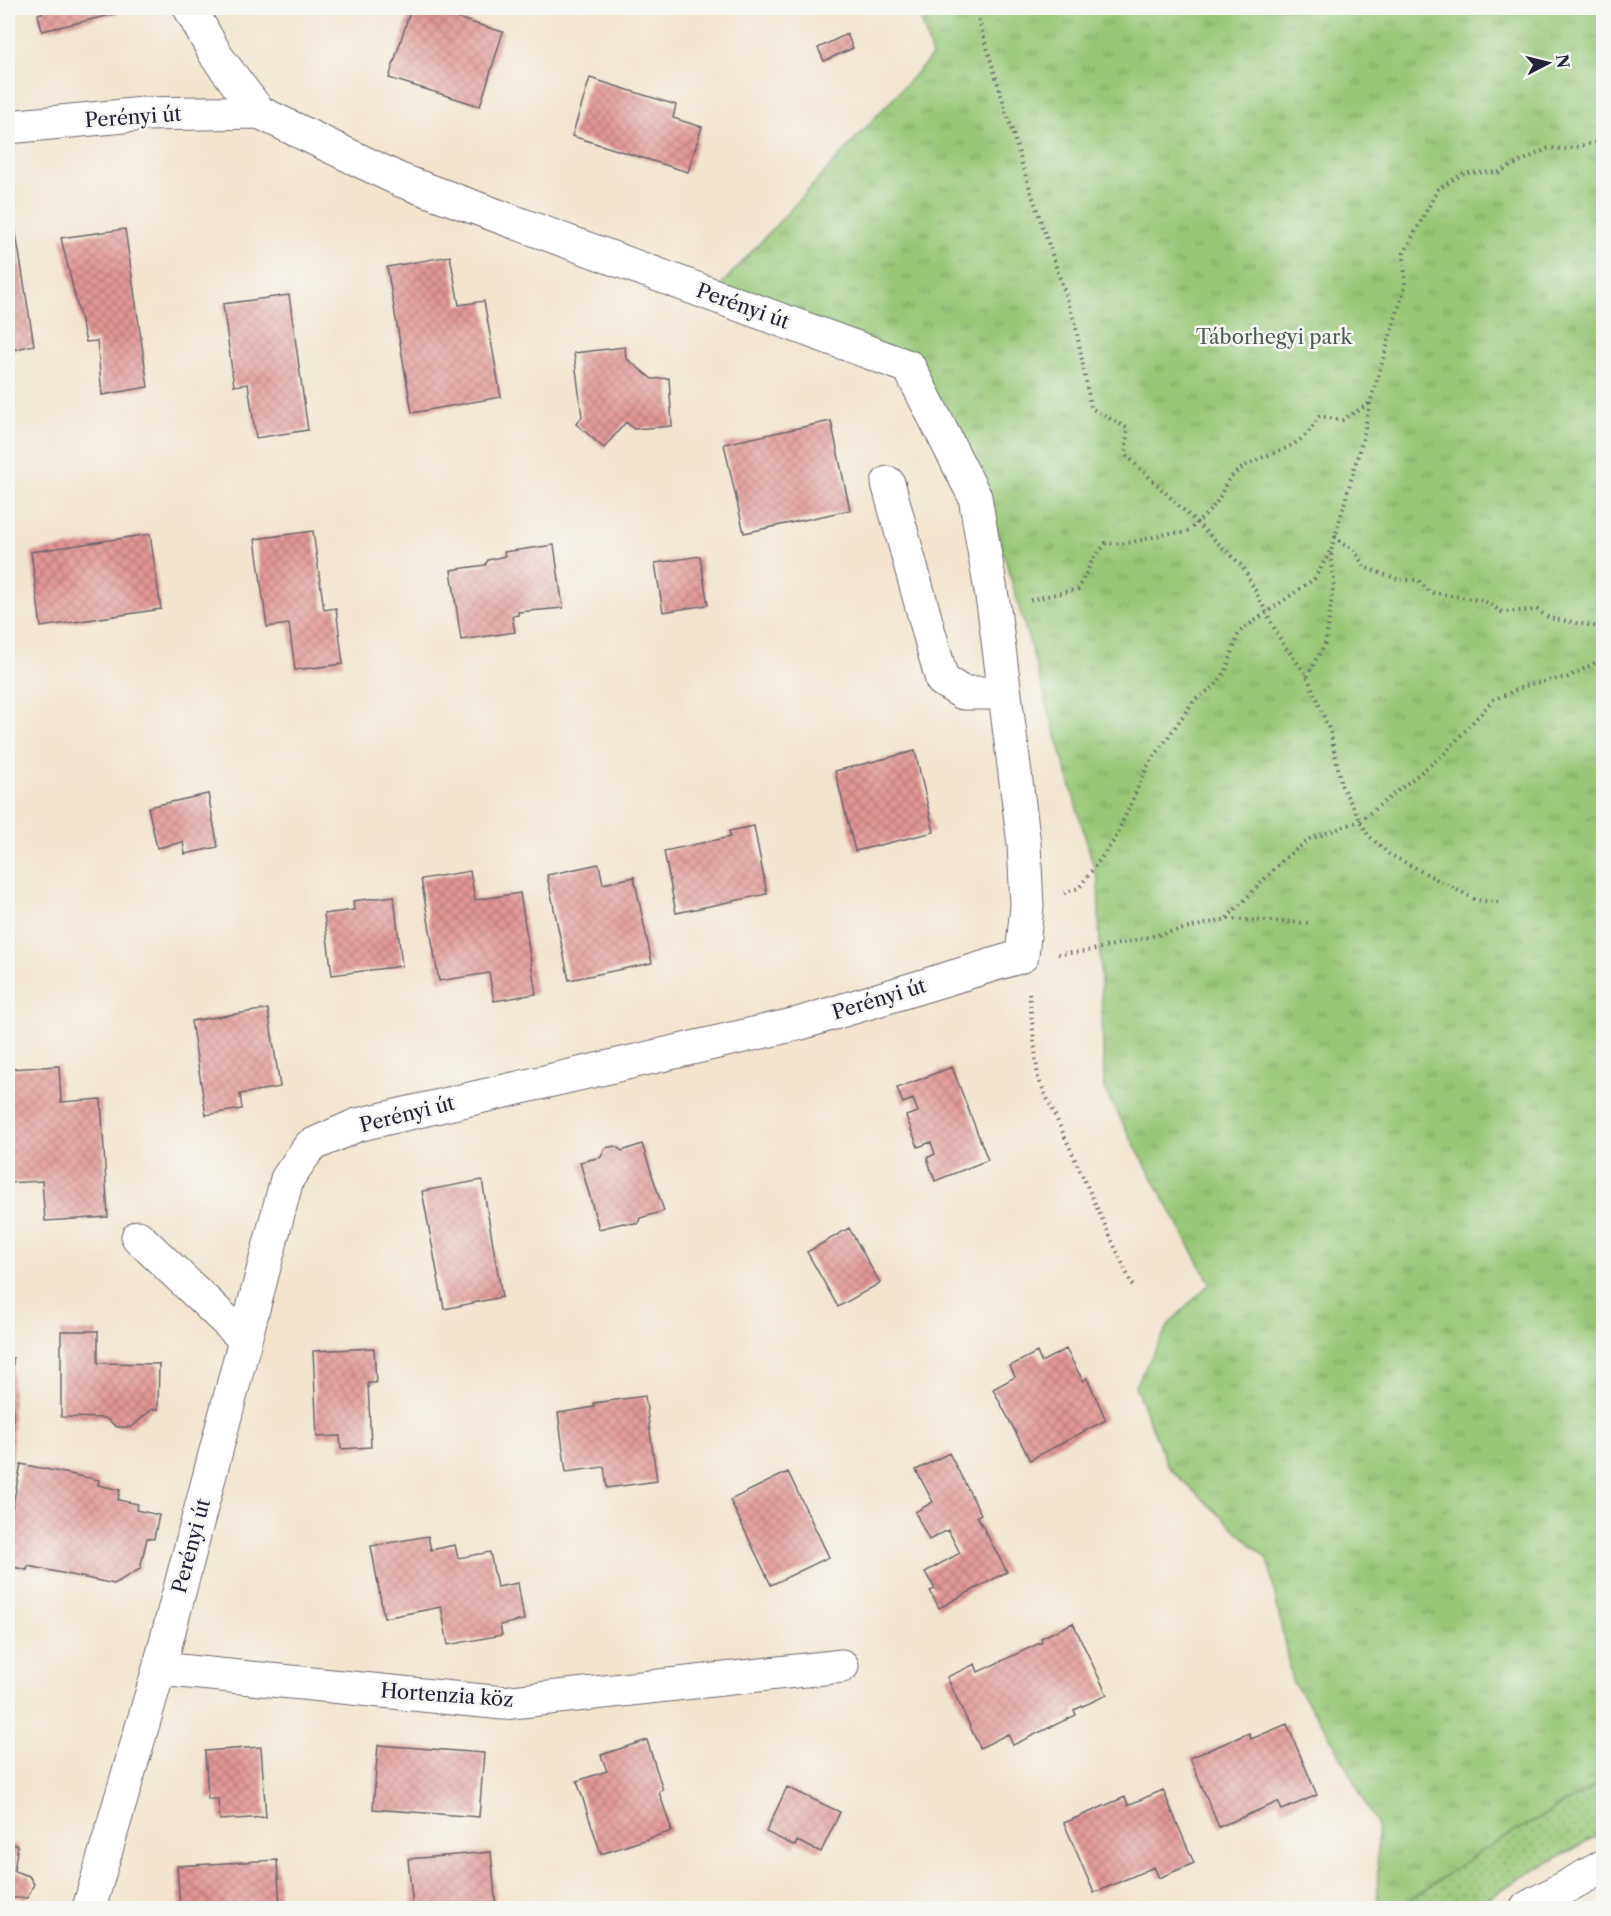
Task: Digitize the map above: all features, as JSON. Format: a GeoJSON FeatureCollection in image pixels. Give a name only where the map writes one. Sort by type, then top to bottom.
{"type":"FeatureCollection","features":[{"type":"Feature","properties":{"kind":"street","name":"Perényi út"},"geometry":{"type":"LineString","coordinates":[[189,8],[217,57],[258,112]]}},
{"type":"Feature","properties":{"kind":"street","name":"Perényi út"},"geometry":{"type":"LineString","coordinates":[[8,127],[144,114],[258,112],[400,180],[909,367],[975,497],[994,609],[1005,693],[1024,844],[1027,906],[1022,956],[801,1023],[357,1125],[310,1146],[287,1179],[159,1669],[89,1908]]}},
{"type":"Feature","properties":{"kind":"street"},"geometry":{"type":"LineString","coordinates":[[888,483],[942,680],[963,693],[1005,693]]}},
{"type":"Feature","properties":{"kind":"street"},"geometry":{"type":"LineString","coordinates":[[138,1237],[245,1339]]}},
{"type":"Feature","properties":{"kind":"street","name":"Hortenzia köz"},"geometry":{"type":"LineString","coordinates":[[159,1669],[503,1703],[842,1666]]}},
{"type":"Feature","properties":{"kind":"street"},"geometry":{"type":"LineString","coordinates":[[1527,1908],[1604,1866]]}},
{"type":"Feature","properties":{"kind":"path"},"geometry":{"type":"LineString","coordinates":[[975,8],[1026,177],[1075,323],[1091,408],[1127,428],[1126,455],[1243,567],[1265,613],[1307,676],[1330,731],[1342,786],[1368,835],[1389,854],[1476,900],[1500,902]]}},
{"type":"Feature","properties":{"kind":"path"},"geometry":{"type":"LineString","coordinates":[[1027,906],[1079,888],[1115,839],[1148,766],[1195,699],[1214,687],[1226,671],[1239,632],[1314,579],[1331,551],[1370,404],[1405,286],[1404,253],[1438,189],[1464,173],[1498,172],[1549,148],[1568,149],[1604,140]]}},
{"type":"Feature","properties":{"kind":"path"},"geometry":{"type":"LineString","coordinates":[[994,609],[1078,589],[1092,561],[1106,543],[1128,546],[1138,539],[1154,539],[1170,533],[1185,532],[1216,503],[1228,479],[1251,462],[1296,445],[1313,429],[1319,416],[1342,420],[1370,404]]}},
{"type":"Feature","properties":{"kind":"path"},"geometry":{"type":"LineString","coordinates":[[1335,536],[1342,544],[1354,549],[1364,567],[1400,580],[1418,580],[1431,592],[1484,601],[1502,612],[1537,610],[1549,618],[1604,628]]}},
{"type":"Feature","properties":{"kind":"path"},"geometry":{"type":"LineString","coordinates":[[1307,676],[1326,642],[1334,580],[1331,551]]}},
{"type":"Feature","properties":{"kind":"path"},"geometry":{"type":"LineString","coordinates":[[1227,919],[1285,858],[1310,840],[1360,822],[1444,754],[1493,700],[1530,684],[1568,677],[1604,658]]}},
{"type":"Feature","properties":{"kind":"path"},"geometry":{"type":"LineString","coordinates":[[1134,1289],[1038,1078],[1029,990],[1022,956],[1083,952],[1227,919],[1308,923]]}},
{"type":"Feature","properties":{"kind":"green space","name":"Táborhegyi park"},"geometry":{"type":"Polygon","coordinates":[[[918,8],[1603,8],[1603,1781],[1478,1853],[1398,1908],[1378,1908],[1377,1825],[1326,1729],[1292,1681],[1268,1560],[1168,1467],[1135,1386],[1170,1323],[1210,1283],[1104,1089],[1098,881],[987,496],[916,359],[720,286],[932,56],[918,8]]]}},
{"type":"Feature","properties":{"kind":"green space"},"geometry":{"type":"Polygon","coordinates":[[[1603,1781],[1603,1832],[1517,1880],[1473,1908],[1399,1908],[1478,1853],[1603,1781]]]}},
{"type":"Feature","properties":{"kind":"building"},"geometry":{"type":"Polygon","coordinates":[[[41,8],[118,8],[119,13],[42,31],[38,14],[42,13],[41,8]]]}},
{"type":"Feature","properties":{"kind":"building"},"geometry":{"type":"Polygon","coordinates":[[[411,8],[424,8],[503,32],[480,106],[389,78],[411,8]]]}},
{"type":"Feature","properties":{"kind":"building"},"geometry":{"type":"Polygon","coordinates":[[[847,34],[853,48],[824,61],[818,48],[847,34]]]}},
{"type":"Feature","properties":{"kind":"building"},"geometry":{"type":"Polygon","coordinates":[[[590,78],[676,105],[673,118],[702,127],[688,172],[572,136],[590,78]]]}},
{"type":"Feature","properties":{"kind":"building"},"geometry":{"type":"Polygon","coordinates":[[[14,221],[34,345],[8,351],[8,222],[14,221]]]}},
{"type":"Feature","properties":{"kind":"building"},"geometry":{"type":"Polygon","coordinates":[[[125,229],[148,387],[102,395],[97,341],[86,342],[61,238],[125,229]]]}},
{"type":"Feature","properties":{"kind":"building"},"geometry":{"type":"Polygon","coordinates":[[[450,256],[459,305],[484,301],[501,397],[412,413],[387,267],[450,256]]]}},
{"type":"Feature","properties":{"kind":"building"},"geometry":{"type":"Polygon","coordinates":[[[289,295],[308,430],[256,438],[248,384],[234,386],[223,304],[289,295]]]}},
{"type":"Feature","properties":{"kind":"building"},"geometry":{"type":"Polygon","coordinates":[[[625,347],[626,358],[652,379],[669,378],[672,426],[634,429],[626,422],[604,448],[576,424],[582,417],[574,353],[625,347]]]}},
{"type":"Feature","properties":{"kind":"building"},"geometry":{"type":"Polygon","coordinates":[[[831,421],[850,510],[744,533],[724,444],[831,421]]]}},
{"type":"Feature","properties":{"kind":"building"},"geometry":{"type":"Polygon","coordinates":[[[313,531],[324,610],[336,608],[343,664],[295,670],[289,624],[267,627],[255,539],[313,531]]]}},
{"type":"Feature","properties":{"kind":"building"},"geometry":{"type":"Polygon","coordinates":[[[150,534],[161,609],[41,627],[31,552],[150,534]]]}},
{"type":"Feature","properties":{"kind":"building"},"geometry":{"type":"Polygon","coordinates":[[[554,545],[563,608],[518,612],[518,615],[512,616],[515,632],[461,640],[451,570],[485,565],[488,560],[505,556],[504,552],[554,545]]]}},
{"type":"Feature","properties":{"kind":"building"},"geometry":{"type":"Polygon","coordinates":[[[700,556],[708,605],[663,612],[655,563],[700,556]]]}},
{"type":"Feature","properties":{"kind":"building"},"geometry":{"type":"Polygon","coordinates":[[[915,751],[934,832],[855,851],[835,771],[915,751]]]}},
{"type":"Feature","properties":{"kind":"building"},"geometry":{"type":"Polygon","coordinates":[[[208,794],[218,847],[185,854],[183,842],[157,848],[148,807],[208,794]]]}},
{"type":"Feature","properties":{"kind":"building"},"geometry":{"type":"Polygon","coordinates":[[[754,826],[767,894],[676,913],[664,851],[730,837],[729,831],[754,826]]]}},
{"type":"Feature","properties":{"kind":"building"},"geometry":{"type":"Polygon","coordinates":[[[599,864],[603,884],[634,877],[652,963],[569,980],[547,875],[599,864]]]}},
{"type":"Feature","properties":{"kind":"building"},"geometry":{"type":"Polygon","coordinates":[[[470,871],[475,900],[520,893],[536,994],[494,1001],[489,973],[439,981],[421,879],[470,871]]]}},
{"type":"Feature","properties":{"kind":"building"},"geometry":{"type":"Polygon","coordinates":[[[394,896],[402,966],[332,975],[324,914],[354,910],[353,901],[394,896]]]}},
{"type":"Feature","properties":{"kind":"building"},"geometry":{"type":"Polygon","coordinates":[[[268,1009],[280,1087],[240,1094],[242,1109],[206,1115],[191,1021],[268,1009]]]}},
{"type":"Feature","properties":{"kind":"building"},"geometry":{"type":"Polygon","coordinates":[[[59,1066],[61,1102],[101,1099],[108,1217],[45,1221],[42,1181],[8,1183],[8,1069],[59,1066]]]}},
{"type":"Feature","properties":{"kind":"building"},"geometry":{"type":"Polygon","coordinates":[[[952,1067],[988,1160],[935,1181],[927,1158],[935,1154],[931,1142],[918,1147],[906,1116],[918,1112],[913,1099],[903,1103],[897,1088],[952,1067]]]}},
{"type":"Feature","properties":{"kind":"building"},"geometry":{"type":"Polygon","coordinates":[[[642,1144],[664,1211],[640,1218],[638,1224],[623,1223],[599,1229],[580,1162],[601,1157],[605,1148],[615,1146],[622,1151],[642,1144]]]}},
{"type":"Feature","properties":{"kind":"building"},"geometry":{"type":"Polygon","coordinates":[[[482,1180],[502,1297],[444,1309],[422,1191],[482,1180]]]}},
{"type":"Feature","properties":{"kind":"building"},"geometry":{"type":"Polygon","coordinates":[[[849,1228],[880,1283],[838,1307],[807,1252],[849,1228]]]}},
{"type":"Feature","properties":{"kind":"building"},"geometry":{"type":"Polygon","coordinates":[[[61,1331],[98,1331],[98,1363],[159,1364],[158,1409],[152,1409],[132,1427],[117,1427],[105,1418],[61,1417],[61,1331]]]}},
{"type":"Feature","properties":{"kind":"building"},"geometry":{"type":"Polygon","coordinates":[[[374,1348],[376,1383],[368,1383],[371,1447],[341,1449],[340,1436],[317,1437],[313,1351],[374,1348]]]}},
{"type":"Feature","properties":{"kind":"building"},"geometry":{"type":"Polygon","coordinates":[[[1066,1349],[1083,1381],[1087,1378],[1106,1420],[1030,1460],[993,1389],[1015,1377],[1010,1366],[1037,1352],[1041,1362],[1066,1349]]]}},
{"type":"Feature","properties":{"kind":"building"},"geometry":{"type":"Polygon","coordinates":[[[8,1358],[13,1358],[13,1464],[8,1464],[8,1358]]]}},
{"type":"Feature","properties":{"kind":"building"},"geometry":{"type":"Polygon","coordinates":[[[645,1396],[657,1481],[607,1488],[604,1467],[566,1472],[558,1413],[594,1407],[594,1403],[645,1396]]]}},
{"type":"Feature","properties":{"kind":"building"},"geometry":{"type":"Polygon","coordinates":[[[949,1453],[981,1514],[977,1516],[1007,1572],[939,1608],[930,1591],[935,1589],[925,1572],[960,1553],[948,1530],[929,1540],[915,1512],[933,1502],[916,1470],[949,1453]]]}},
{"type":"Feature","properties":{"kind":"building"},"geometry":{"type":"Polygon","coordinates":[[[21,1464],[99,1480],[98,1485],[120,1490],[118,1500],[138,1504],[136,1510],[159,1515],[154,1539],[147,1538],[140,1569],[114,1584],[28,1566],[27,1570],[8,1566],[8,1529],[21,1464]]]}},
{"type":"Feature","properties":{"kind":"building"},"geometry":{"type":"Polygon","coordinates":[[[788,1472],[829,1557],[771,1585],[730,1500],[788,1472]]]}},
{"type":"Feature","properties":{"kind":"building"},"geometry":{"type":"Polygon","coordinates":[[[428,1536],[431,1550],[455,1545],[458,1558],[490,1552],[497,1587],[518,1583],[524,1620],[500,1625],[502,1635],[448,1645],[441,1607],[384,1618],[371,1546],[428,1536]]]}},
{"type":"Feature","properties":{"kind":"building"},"geometry":{"type":"Polygon","coordinates":[[[1073,1623],[1107,1695],[1074,1710],[1076,1715],[1013,1745],[1008,1734],[980,1748],[947,1677],[975,1664],[978,1672],[1042,1642],[1041,1638],[1073,1623]]]}},
{"type":"Feature","properties":{"kind":"building"},"geometry":{"type":"Polygon","coordinates":[[[1287,1724],[1317,1795],[1282,1810],[1278,1802],[1219,1827],[1190,1758],[1249,1733],[1251,1739],[1287,1724]]]}},
{"type":"Feature","properties":{"kind":"building"},"geometry":{"type":"Polygon","coordinates":[[[647,1740],[663,1790],[659,1792],[672,1831],[601,1854],[577,1781],[607,1771],[601,1755],[647,1740]]]}},
{"type":"Feature","properties":{"kind":"building"},"geometry":{"type":"Polygon","coordinates":[[[378,1745],[484,1753],[479,1817],[373,1809],[378,1745]]]}},
{"type":"Feature","properties":{"kind":"building"},"geometry":{"type":"Polygon","coordinates":[[[261,1747],[266,1817],[220,1820],[218,1799],[208,1799],[205,1751],[261,1747]]]}},
{"type":"Feature","properties":{"kind":"building"},"geometry":{"type":"Polygon","coordinates":[[[787,1787],[840,1812],[821,1852],[797,1841],[795,1846],[766,1832],[787,1787]]]}},
{"type":"Feature","properties":{"kind":"building"},"geometry":{"type":"Polygon","coordinates":[[[1163,1790],[1194,1863],[1159,1878],[1154,1867],[1094,1893],[1064,1823],[1125,1797],[1128,1805],[1163,1790]]]}},
{"type":"Feature","properties":{"kind":"building"},"geometry":{"type":"Polygon","coordinates":[[[8,1844],[18,1845],[14,1871],[29,1876],[34,1884],[27,1898],[11,1898],[10,1908],[8,1908],[8,1844]]]}},
{"type":"Feature","properties":{"kind":"building"},"geometry":{"type":"Polygon","coordinates":[[[491,1852],[496,1908],[413,1908],[408,1859],[491,1852]]]}},
{"type":"Feature","properties":{"kind":"building"},"geometry":{"type":"Polygon","coordinates":[[[277,1860],[280,1908],[180,1908],[177,1866],[277,1860]]]}}]}
